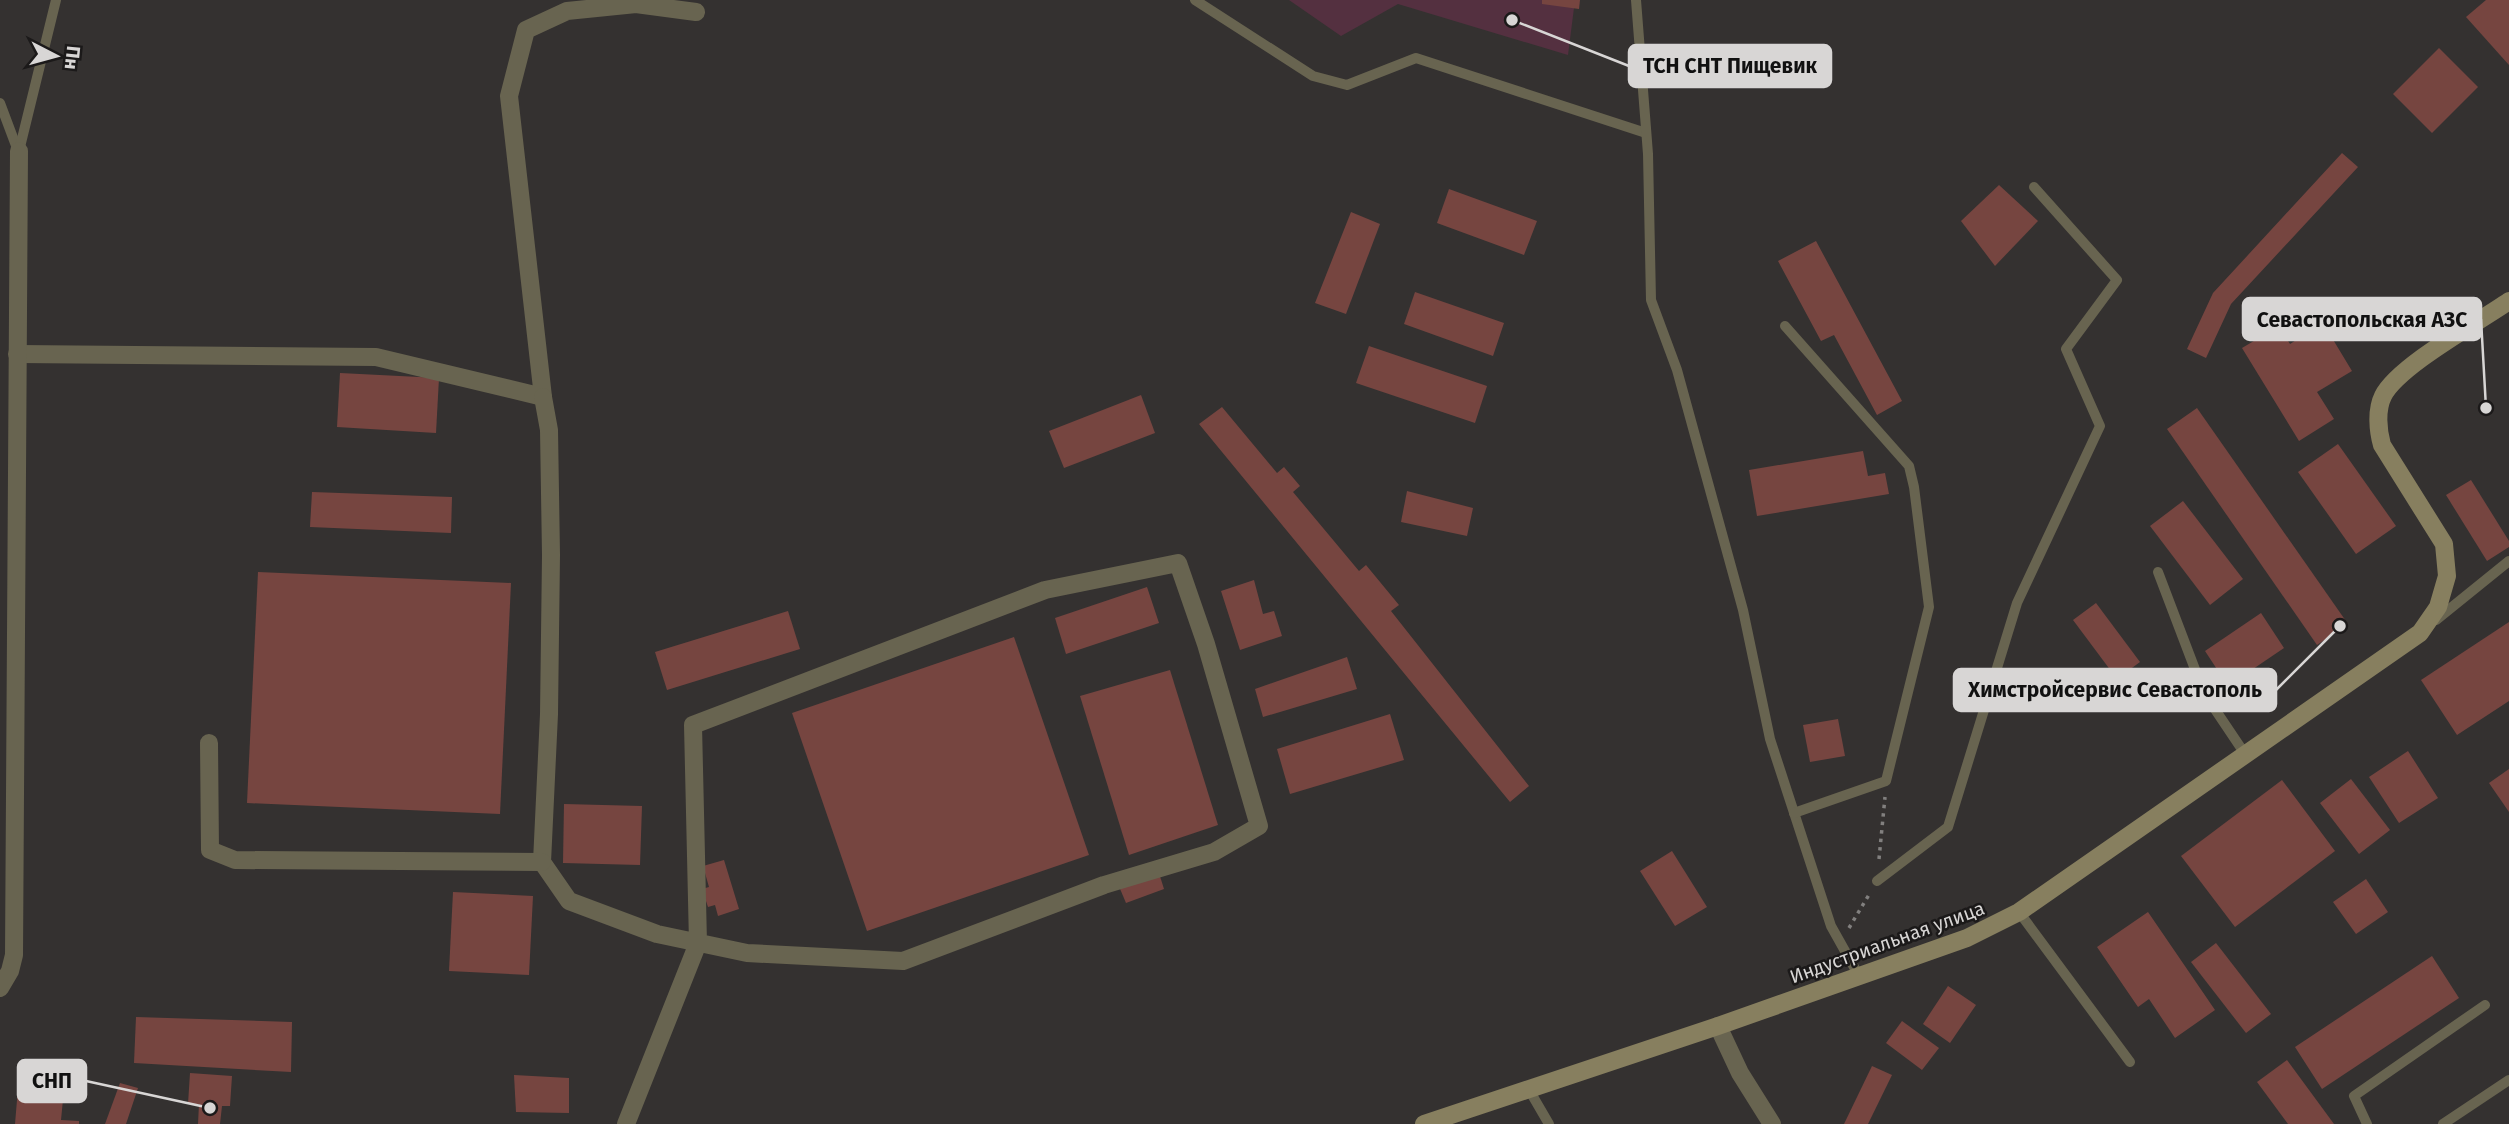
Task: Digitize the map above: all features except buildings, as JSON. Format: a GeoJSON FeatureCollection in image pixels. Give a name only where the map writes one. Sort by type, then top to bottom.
{"type":"FeatureCollection","features":[{"type":"Feature","properties":{"kind":"main road"},"geometry":{"type":"LineString","coordinates":[[2420,633],[2438,607],[2447,576],[2444,544],[2382,445],[2378,429],[2382,397],[2403,373],[2509,301]]}},
{"type":"Feature","properties":{"kind":"main road","name":"Индустриальная улица"},"geometry":{"type":"LineString","coordinates":[[1424,1124],[1718,1026],[1968,938],[2018,912],[2420,633]]}},
{"type":"Feature","properties":{"kind":"street"},"geometry":{"type":"LineString","coordinates":[[626,1124],[698,943],[693,725],[1045,590],[1178,563],[1206,644],[1259,827],[1214,852],[1104,885],[903,961],[747,953],[698,943],[657,934],[569,901],[542,862],[550,714],[549,430],[509,96],[526,30],[567,11],[636,4],[696,12]]}},
{"type":"Feature","properties":{"kind":"street"},"geometry":{"type":"LineString","coordinates":[[0,988],[10,971],[14,955],[19,151]]}},
{"type":"Feature","properties":{"kind":"street"},"geometry":{"type":"LineString","coordinates":[[18,354],[376,358],[543,397]]}},
{"type":"Feature","properties":{"kind":"street"},"geometry":{"type":"LineString","coordinates":[[209,743],[210,850],[235,860],[542,862]]}},
{"type":"Feature","properties":{"kind":"street"},"geometry":{"type":"LineString","coordinates":[[1718,1026],[1740,1073],[1772,1124]]}},
{"type":"Feature","properties":{"kind":"lane"},"geometry":{"type":"LineString","coordinates":[[19,151],[56,0]]}},
{"type":"Feature","properties":{"kind":"lane"},"geometry":{"type":"LineString","coordinates":[[1195,0],[1313,76],[1347,85],[1416,58],[1646,133]]}},
{"type":"Feature","properties":{"kind":"lane"},"geometry":{"type":"LineString","coordinates":[[1636,0],[1646,133],[1651,300],[1677,370],[1743,610],[1770,739],[1831,926],[1859,975]]}},
{"type":"Feature","properties":{"kind":"lane"},"geometry":{"type":"LineString","coordinates":[[0,103],[19,151]]}},
{"type":"Feature","properties":{"kind":"lane"},"geometry":{"type":"LineString","coordinates":[[1877,881],[1948,827],[2017,603],[2100,426],[2066,349],[2117,280],[2034,187]]}},
{"type":"Feature","properties":{"kind":"lane"},"geometry":{"type":"LineString","coordinates":[[1785,326],[1909,466],[1929,607],[1886,781],[1794,813]]}},
{"type":"Feature","properties":{"kind":"lane"},"geometry":{"type":"LineString","coordinates":[[2420,633],[2509,561]]}},
{"type":"Feature","properties":{"kind":"lane"},"geometry":{"type":"LineString","coordinates":[[2158,572],[2204,693],[2245,754]]}},
{"type":"Feature","properties":{"kind":"lane"},"geometry":{"type":"LineString","coordinates":[[2018,912],[2130,1062]]}},
{"type":"Feature","properties":{"kind":"lane"},"geometry":{"type":"LineString","coordinates":[[2367,1124],[2354,1096],[2485,1005]]}},
{"type":"Feature","properties":{"kind":"lane"},"geometry":{"type":"LineString","coordinates":[[2443,1124],[2509,1080]]}},
{"type":"Feature","properties":{"kind":"lane"},"geometry":{"type":"LineString","coordinates":[[1528,1088],[1549,1124]]}},
{"type":"Feature","properties":{"kind":"shaded area"},"geometry":{"type":"Polygon","coordinates":[[[1289,0],[1575,0],[1568,55],[1398,4],[1341,36],[1289,0]]]}},
{"type":"Feature","properties":{"kind":"place","name":"ТСН СНТ Пищевик"},"geometry":{"type":"Point","coordinates":[1512,20]}},
{"type":"Feature","properties":{"kind":"place","name":"Севастопольская АЗС"},"geometry":{"type":"Point","coordinates":[2486,408]}},
{"type":"Feature","properties":{"kind":"place","name":"Химстройсервис Севастополь"},"geometry":{"type":"Point","coordinates":[2340,626]}},
{"type":"Feature","properties":{"kind":"place","name":"СНП"},"geometry":{"type":"Point","coordinates":[210,1108]}}]}
